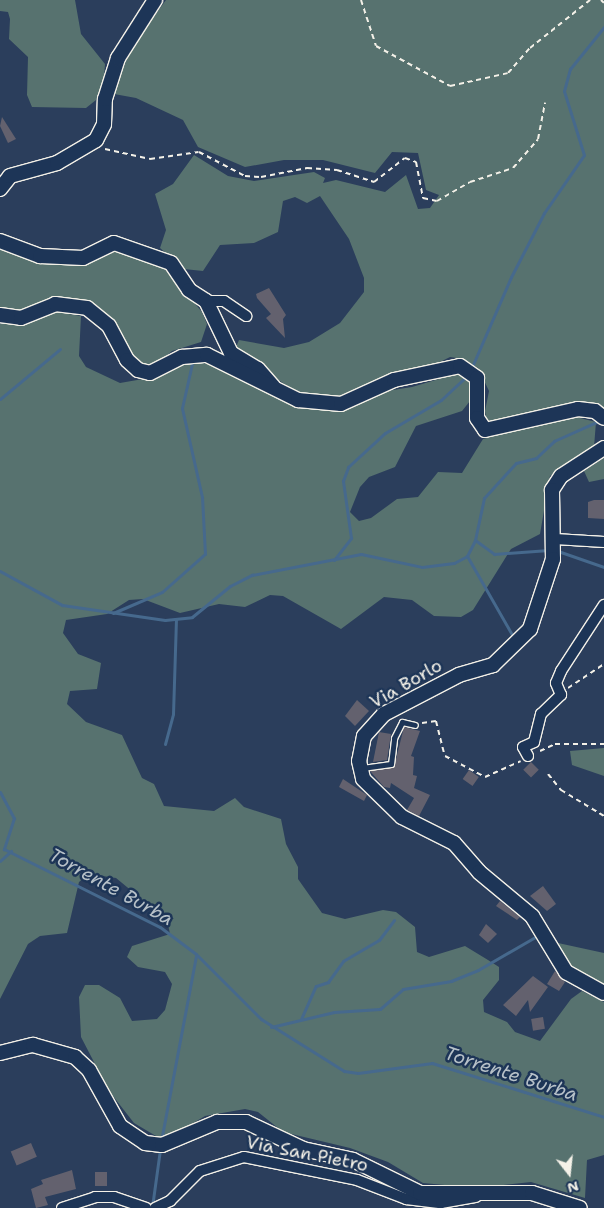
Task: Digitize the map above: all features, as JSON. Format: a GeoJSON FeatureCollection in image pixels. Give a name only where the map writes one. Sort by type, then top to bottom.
{"type":"FeatureCollection","features":[{"type":"Feature","properties":{"kind":"main road"},"geometry":{"type":"LineString","coordinates":[[0,188],[10,176],[57,164],[96,140],[104,124],[105,99],[118,58],[155,0]]}},
{"type":"Feature","properties":{"kind":"main road"},"geometry":{"type":"LineString","coordinates":[[0,240],[40,256],[83,258],[114,243],[171,263],[189,290],[206,301],[231,352],[258,370],[276,390]]}},
{"type":"Feature","properties":{"kind":"main road"},"geometry":{"type":"LineString","coordinates":[[0,315],[21,318],[56,304],[87,308],[109,326],[126,360],[138,370],[157,371],[198,353],[298,400],[341,404],[394,380],[460,366],[476,378],[477,418],[485,430],[578,409],[595,410],[604,418]]}},
{"type":"Feature","properties":{"kind":"main road","name":"Via Borlo"},"geometry":{"type":"LineString","coordinates":[[360,769],[364,736],[384,714],[459,675],[492,665],[519,642],[533,624],[554,539],[552,490],[561,476],[604,448]]}},
{"type":"Feature","properties":{"kind":"main road"},"geometry":{"type":"LineString","coordinates":[[360,769],[363,779],[383,794],[402,817],[446,836],[478,872],[522,905],[540,926],[566,972],[604,993]]}},
{"type":"Feature","properties":{"kind":"main road"},"geometry":{"type":"LineString","coordinates":[[0,1053],[34,1045],[75,1057],[89,1070],[120,1126],[145,1142],[162,1145],[217,1122],[246,1122],[304,1148],[353,1160],[420,1193],[484,1194]]}},
{"type":"Feature","properties":{"kind":"main road","name":"Via San Pietro"},"geometry":{"type":"LineString","coordinates":[[484,1194],[543,1194],[580,1208]]}},
{"type":"Feature","properties":{"kind":"street"},"geometry":{"type":"LineString","coordinates":[[206,301],[224,301],[246,316]]}},
{"type":"Feature","properties":{"kind":"street"},"geometry":{"type":"LineString","coordinates":[[554,539],[604,542]]}},
{"type":"Feature","properties":{"kind":"street"},"geometry":{"type":"LineString","coordinates":[[528,756],[523,747],[534,742],[541,714],[562,692],[556,683],[561,671],[604,605]]}},
{"type":"Feature","properties":{"kind":"street","name":"Via San Pietro"},"geometry":{"type":"LineString","coordinates":[[155,1208],[170,1201],[200,1172],[244,1157],[357,1180],[406,1199],[441,1202],[484,1194]]}},
{"type":"Feature","properties":{"kind":"street"},"geometry":{"type":"LineString","coordinates":[[62,1208],[95,1197],[114,1197],[146,1208]]}},
{"type":"Feature","properties":{"kind":"lane"},"geometry":{"type":"LineString","coordinates":[[360,769],[391,764],[394,738],[402,722],[415,725]]}},
{"type":"Feature","properties":{"kind":"path"},"geometry":{"type":"LineString","coordinates":[[360,0],[376,46],[450,86],[508,73],[530,48],[590,0]]}},
{"type":"Feature","properties":{"kind":"path"},"geometry":{"type":"LineString","coordinates":[[601,0],[604,3]]}},
{"type":"Feature","properties":{"kind":"path"},"geometry":{"type":"LineString","coordinates":[[96,140],[104,148],[150,159],[199,152],[227,169],[261,177],[307,168],[337,170],[374,182],[405,158],[416,162],[423,198],[437,201],[470,182],[513,168],[538,139],[545,102]]}},
{"type":"Feature","properties":{"kind":"path"},"geometry":{"type":"LineString","coordinates":[[562,692],[604,664]]}},
{"type":"Feature","properties":{"kind":"path"},"geometry":{"type":"LineString","coordinates":[[415,725],[430,719],[436,721],[445,756],[485,777],[498,775],[528,756],[555,744],[604,744]]}},
{"type":"Feature","properties":{"kind":"path"},"geometry":{"type":"LineString","coordinates":[[548,774],[561,790],[604,816]]}},
{"type":"Feature","properties":{"kind":"green space"},"geometry":{"type":"Polygon","coordinates":[[[0,0],[75,0],[81,34],[105,64],[103,90],[96,100],[86,108],[32,107],[27,95],[28,57],[9,39],[10,19],[8,12],[0,11],[0,0]]]}},
{"type":"Feature","properties":{"kind":"green space"},"geometry":{"type":"Polygon","coordinates":[[[166,0],[604,0],[604,409],[580,403],[553,407],[495,426],[487,423],[485,411],[489,391],[478,368],[463,359],[450,357],[426,369],[388,375],[332,399],[295,391],[241,355],[236,347],[239,340],[284,348],[309,342],[340,323],[364,292],[364,278],[349,239],[320,196],[307,203],[295,197],[283,201],[278,232],[254,243],[220,245],[203,271],[184,269],[160,248],[166,230],[155,194],[173,184],[194,155],[228,176],[254,181],[314,172],[325,178],[323,183],[336,180],[385,192],[406,175],[418,209],[430,208],[439,195],[426,190],[418,153],[392,152],[375,173],[323,160],[284,160],[245,167],[198,147],[183,120],[136,98],[114,94],[131,47],[166,0]]]}},
{"type":"Feature","properties":{"kind":"green space"},"geometry":{"type":"Polygon","coordinates":[[[0,246],[24,256],[112,249],[164,266],[202,312],[207,324],[201,342],[172,351],[157,364],[144,364],[133,358],[118,328],[102,311],[78,300],[56,298],[17,312],[0,310],[0,246]]]}},
{"type":"Feature","properties":{"kind":"green space"},"geometry":{"type":"Polygon","coordinates":[[[50,311],[81,316],[79,356],[86,367],[120,383],[160,376],[177,364],[196,362],[215,365],[297,405],[412,387],[459,373],[472,380],[470,401],[462,411],[416,426],[395,467],[369,477],[360,487],[350,512],[359,521],[371,518],[397,499],[418,497],[438,472],[462,473],[483,439],[568,415],[596,422],[594,447],[550,476],[540,534],[511,549],[473,610],[461,617],[434,616],[412,600],[384,597],[341,629],[283,596],[270,595],[245,607],[219,604],[180,613],[143,599],[129,600],[107,614],[66,620],[63,633],[78,654],[101,663],[97,689],[70,691],[67,704],[86,722],[122,735],[142,778],[154,784],[164,806],[214,811],[235,798],[244,807],[281,819],[286,844],[298,867],[298,879],[322,913],[345,919],[383,910],[396,912],[415,927],[417,952],[429,957],[465,946],[488,960],[499,967],[499,980],[483,1000],[484,1012],[507,1022],[515,1032],[540,1041],[571,999],[582,991],[604,1002],[604,1155],[587,1160],[585,1198],[531,1182],[477,1188],[423,1183],[388,1162],[350,1148],[283,1132],[258,1112],[245,1109],[205,1116],[170,1137],[156,1136],[134,1123],[109,1091],[81,1037],[79,997],[85,985],[99,985],[120,998],[132,1021],[157,1019],[165,1010],[172,984],[165,972],[138,967],[127,957],[132,946],[170,934],[167,920],[116,878],[89,874],[79,882],[67,933],[40,936],[28,944],[0,999],[0,324],[26,322],[50,311]]]}},
{"type":"Feature","properties":{"kind":"green space"},"geometry":{"type":"Polygon","coordinates":[[[604,458],[604,479],[589,482],[584,471],[604,458]]]}},
{"type":"Feature","properties":{"kind":"green space"},"geometry":{"type":"Polygon","coordinates":[[[604,748],[604,776],[572,765],[570,751],[604,748]]]}},
{"type":"Feature","properties":{"kind":"green space"},"geometry":{"type":"Polygon","coordinates":[[[558,943],[604,953],[604,987],[575,973],[558,943]]]}},
{"type":"Feature","properties":{"kind":"building"},"geometry":{"type":"Polygon","coordinates":[[[2,117],[16,139],[8,143],[0,126],[2,117]]]}},
{"type":"Feature","properties":{"kind":"building"},"geometry":{"type":"Polygon","coordinates":[[[269,288],[286,315],[283,319],[285,338],[266,318],[271,314],[257,298],[256,294],[269,288]]]}},
{"type":"Feature","properties":{"kind":"building"},"geometry":{"type":"Polygon","coordinates":[[[604,500],[604,519],[588,518],[588,502],[604,500]]]}},
{"type":"Feature","properties":{"kind":"building"},"geometry":{"type":"Polygon","coordinates":[[[357,700],[369,711],[355,726],[345,716],[357,700]]]}},
{"type":"Feature","properties":{"kind":"building"},"geometry":{"type":"Polygon","coordinates":[[[404,727],[420,731],[411,756],[414,757],[413,775],[417,776],[414,788],[430,795],[419,816],[407,810],[414,798],[391,783],[390,788],[384,787],[370,771],[394,767],[404,727]]]}},
{"type":"Feature","properties":{"kind":"building"},"geometry":{"type":"Polygon","coordinates":[[[379,732],[391,734],[387,760],[373,762],[379,732]]]}},
{"type":"Feature","properties":{"kind":"building"},"geometry":{"type":"Polygon","coordinates":[[[531,762],[539,770],[531,778],[523,770],[531,762]]]}},
{"type":"Feature","properties":{"kind":"building"},"geometry":{"type":"Polygon","coordinates":[[[469,770],[479,777],[473,786],[463,779],[469,770]]]}},
{"type":"Feature","properties":{"kind":"building"},"geometry":{"type":"Polygon","coordinates":[[[343,779],[367,795],[364,801],[339,787],[343,779]]]}},
{"type":"Feature","properties":{"kind":"building"},"geometry":{"type":"Polygon","coordinates":[[[543,886],[556,904],[547,911],[530,896],[543,886]]]}},
{"type":"Feature","properties":{"kind":"building"},"geometry":{"type":"Polygon","coordinates":[[[500,901],[520,917],[517,920],[496,906],[500,901]]]}},
{"type":"Feature","properties":{"kind":"building"},"geometry":{"type":"Polygon","coordinates":[[[486,924],[497,934],[488,943],[479,935],[486,924]]]}},
{"type":"Feature","properties":{"kind":"building"},"geometry":{"type":"Polygon","coordinates":[[[555,971],[565,982],[559,991],[547,984],[555,971]]]}},
{"type":"Feature","properties":{"kind":"building"},"geometry":{"type":"Polygon","coordinates":[[[533,976],[548,987],[530,1012],[528,1000],[516,1016],[503,1005],[533,976]]]}},
{"type":"Feature","properties":{"kind":"building"},"geometry":{"type":"Polygon","coordinates":[[[543,1017],[545,1029],[533,1031],[531,1019],[543,1017]]]}},
{"type":"Feature","properties":{"kind":"building"},"geometry":{"type":"Polygon","coordinates":[[[31,1143],[37,1157],[17,1165],[11,1152],[31,1143]]]}},
{"type":"Feature","properties":{"kind":"building"},"geometry":{"type":"Polygon","coordinates":[[[72,1170],[76,1189],[45,1197],[48,1205],[36,1208],[31,1189],[43,1184],[41,1180],[72,1170]]]}},
{"type":"Feature","properties":{"kind":"building"},"geometry":{"type":"Polygon","coordinates":[[[95,1172],[107,1172],[107,1186],[95,1186],[95,1172]]]}},
{"type":"Feature","properties":{"kind":"waterway"},"geometry":{"type":"LineString","coordinates":[[471,369],[511,277],[544,213],[584,155],[564,91],[570,69],[604,27]]}},
{"type":"Feature","properties":{"kind":"waterway"},"geometry":{"type":"LineString","coordinates":[[0,399],[60,349]]}},
{"type":"Feature","properties":{"kind":"waterway"},"geometry":{"type":"LineString","coordinates":[[113,613],[162,592],[205,554],[202,497],[182,408],[193,359]]}},
{"type":"Feature","properties":{"kind":"waterway"},"geometry":{"type":"LineString","coordinates":[[334,560],[351,538],[343,481],[348,467],[385,433],[441,400],[468,375]]}},
{"type":"Feature","properties":{"kind":"waterway"},"geometry":{"type":"LineString","coordinates":[[0,571],[62,605],[165,620],[192,617],[230,586],[252,575],[361,554],[422,567],[454,563],[467,556],[475,540],[484,498],[516,463],[536,458],[554,441],[601,420]]}},
{"type":"Feature","properties":{"kind":"waterway"},"geometry":{"type":"LineString","coordinates":[[475,540],[494,554],[549,550]]}},
{"type":"Feature","properties":{"kind":"waterway"},"geometry":{"type":"LineString","coordinates":[[555,550],[604,567]]}},
{"type":"Feature","properties":{"kind":"waterway"},"geometry":{"type":"LineString","coordinates":[[467,556],[514,638]]}},
{"type":"Feature","properties":{"kind":"waterway"},"geometry":{"type":"LineString","coordinates":[[165,744],[173,714],[176,619]]}},
{"type":"Feature","properties":{"kind":"waterway","name":"Torrente Burba"},"geometry":{"type":"LineString","coordinates":[[0,792],[14,818],[4,849],[160,927],[196,954],[261,1019],[344,1071],[358,1073],[432,1063],[604,1117]]}},
{"type":"Feature","properties":{"kind":"waterway"},"geometry":{"type":"LineString","coordinates":[[0,861],[11,851]]}},
{"type":"Feature","properties":{"kind":"waterway"},"geometry":{"type":"LineString","coordinates":[[301,1019],[316,986],[328,982],[343,961],[379,940],[394,920]]}},
{"type":"Feature","properties":{"kind":"waterway"},"geometry":{"type":"LineString","coordinates":[[271,1027],[334,1012],[380,1009],[403,989],[451,981],[478,970],[537,936]]}},
{"type":"Feature","properties":{"kind":"waterway"},"geometry":{"type":"LineString","coordinates":[[161,1141],[196,955]]}},
{"type":"Feature","properties":{"kind":"waterway"},"geometry":{"type":"LineString","coordinates":[[152,1207],[160,1149]]}}]}
